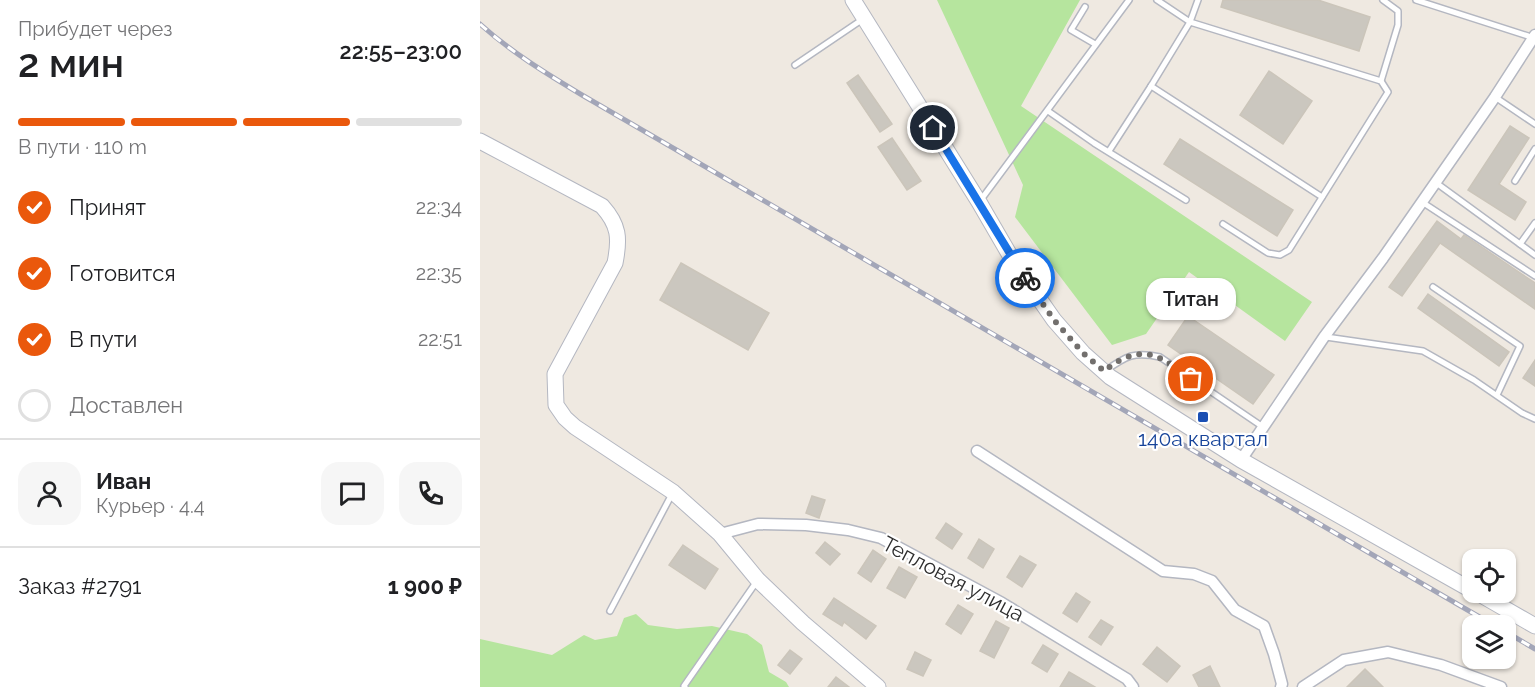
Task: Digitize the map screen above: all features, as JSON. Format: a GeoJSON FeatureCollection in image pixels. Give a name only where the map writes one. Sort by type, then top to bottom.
{"type":"FeatureCollection","features":[{"type":"Feature","properties":{"kind":"street"},"geometry":{"type":"LineString","coordinates":[[853,0],[1015,264],[1054,320],[1083,353],[1110,377],[1241,460],[1462,585]]}},
{"type":"Feature","properties":{"kind":"street"},"geometry":{"type":"LineString","coordinates":[[1241,460],[1324,337],[1383,258],[1495,97],[1532,39]]}},
{"type":"Feature","properties":{"kind":"street"},"geometry":{"type":"LineString","coordinates":[[480,141],[602,206],[611,216],[616,227],[619,244],[615,263],[555,374],[556,405],[565,418],[575,428],[673,492],[720,534],[758,580],[802,623],[878,687]]}},
{"type":"Feature","properties":{"kind":"street"},"geometry":{"type":"LineString","coordinates":[[977,451],[1163,571],[1194,574],[1212,581],[1235,610],[1264,626],[1274,654],[1281,687]]}},
{"type":"Feature","properties":{"kind":"street","name":"Тепловая улица"},"geometry":{"type":"LineString","coordinates":[[720,534],[758,524],[848,530],[881,537],[1002,603],[1127,679],[1133,687]]}},
{"type":"Feature","properties":{"kind":"street"},"geometry":{"type":"LineString","coordinates":[[1494,603],[1535,626]]}},
{"type":"Feature","properties":{"kind":"street"},"geometry":{"type":"LineString","coordinates":[[1303,687],[1344,660],[1388,652],[1441,665],[1501,687]]}},
{"type":"Feature","properties":{"kind":"lane"},"geometry":{"type":"LineString","coordinates":[[979,202],[1129,0]]}},
{"type":"Feature","properties":{"kind":"lane"},"geometry":{"type":"LineString","coordinates":[[1157,0],[1190,22],[1381,81],[1388,92],[1289,250],[1280,255],[1268,253],[1223,224]]}},
{"type":"Feature","properties":{"kind":"lane"},"geometry":{"type":"LineString","coordinates":[[1108,151],[1190,22],[1198,0]]}},
{"type":"Feature","properties":{"kind":"lane"},"geometry":{"type":"LineString","coordinates":[[1381,81],[1398,25],[1398,11],[1383,0]]}},
{"type":"Feature","properties":{"kind":"lane"},"geometry":{"type":"LineString","coordinates":[[1416,0],[1532,39]]}},
{"type":"Feature","properties":{"kind":"lane"},"geometry":{"type":"LineString","coordinates":[[1085,7],[1071,30],[1095,44]]}},
{"type":"Feature","properties":{"kind":"lane"},"geometry":{"type":"LineString","coordinates":[[795,65],[865,18]]}},
{"type":"Feature","properties":{"kind":"lane"},"geometry":{"type":"LineString","coordinates":[[1151,86],[1323,197]]}},
{"type":"Feature","properties":{"kind":"lane"},"geometry":{"type":"LineString","coordinates":[[1495,97],[1535,124]]}},
{"type":"Feature","properties":{"kind":"lane"},"geometry":{"type":"LineString","coordinates":[[1048,111],[1186,201]]}},
{"type":"Feature","properties":{"kind":"lane"},"geometry":{"type":"LineString","coordinates":[[1515,182],[1535,149]]}},
{"type":"Feature","properties":{"kind":"lane"},"geometry":{"type":"LineString","coordinates":[[1436,182],[1535,255]]}},
{"type":"Feature","properties":{"kind":"lane"},"geometry":{"type":"LineString","coordinates":[[1422,202],[1535,276]]}},
{"type":"Feature","properties":{"kind":"lane"},"geometry":{"type":"LineString","coordinates":[[1520,244],[1535,223]]}},
{"type":"Feature","properties":{"kind":"lane"},"geometry":{"type":"LineString","coordinates":[[1433,287],[1520,346],[1497,395]]}},
{"type":"Feature","properties":{"kind":"lane"},"geometry":{"type":"LineString","coordinates":[[1324,337],[1423,351],[1474,380],[1522,413],[1535,418]]}},
{"type":"Feature","properties":{"kind":"lane"},"geometry":{"type":"LineString","coordinates":[[1104,371],[1124,358],[1144,353],[1160,357],[1263,427]]}},
{"type":"Feature","properties":{"kind":"lane"},"geometry":{"type":"LineString","coordinates":[[610,611],[673,492]]}},
{"type":"Feature","properties":{"kind":"lane"},"geometry":{"type":"LineString","coordinates":[[685,687],[758,580]]}},
{"type":"Feature","properties":{"kind":"green space"},"geometry":{"type":"Polygon","coordinates":[[[937,0],[1080,0],[1021,106],[1312,302],[1285,341],[1189,272],[1146,334],[1112,345],[1015,217],[1023,185],[937,0]]]}},
{"type":"Feature","properties":{"kind":"green space"},"geometry":{"type":"Polygon","coordinates":[[[1201,287],[1225,303],[1218,315],[1193,298],[1201,287]]]}},
{"type":"Feature","properties":{"kind":"green space"},"geometry":{"type":"Polygon","coordinates":[[[636,614],[648,625],[677,629],[712,626],[747,634],[762,645],[769,672],[786,682],[789,687],[480,687],[480,639],[552,655],[584,635],[595,640],[617,636],[624,618],[636,614]]]}},
{"type":"Feature","properties":{"kind":"building"},"geometry":{"type":"Polygon","coordinates":[[[1223,0],[1318,0],[1370,17],[1359,51],[1221,7],[1223,0]]]}},
{"type":"Feature","properties":{"kind":"building"},"geometry":{"type":"Polygon","coordinates":[[[1269,71],[1312,101],[1283,144],[1240,115],[1269,71]]]}},
{"type":"Feature","properties":{"kind":"building"},"geometry":{"type":"Polygon","coordinates":[[[858,75],[892,124],[880,132],[847,83],[858,75]]]}},
{"type":"Feature","properties":{"kind":"building"},"geometry":{"type":"Polygon","coordinates":[[[1510,126],[1529,138],[1499,184],[1526,202],[1515,220],[1468,190],[1510,126]]]}},
{"type":"Feature","properties":{"kind":"building"},"geometry":{"type":"Polygon","coordinates":[[[892,138],[921,181],[907,190],[878,147],[892,138]]]}},
{"type":"Feature","properties":{"kind":"building"},"geometry":{"type":"Polygon","coordinates":[[[1180,139],[1293,210],[1277,236],[1164,164],[1180,139]]]}},
{"type":"Feature","properties":{"kind":"building"},"geometry":{"type":"Polygon","coordinates":[[[1437,221],[1461,239],[1464,235],[1535,283],[1535,309],[1440,243],[1402,296],[1389,287],[1437,221]]]}},
{"type":"Feature","properties":{"kind":"building"},"geometry":{"type":"Polygon","coordinates":[[[681,263],[769,313],[748,350],[660,300],[681,263]]]}},
{"type":"Feature","properties":{"kind":"building"},"geometry":{"type":"Polygon","coordinates":[[[1428,294],[1509,352],[1499,366],[1418,308],[1428,294]]]}},
{"type":"Feature","properties":{"kind":"building"},"geometry":{"type":"Polygon","coordinates":[[[1188,316],[1274,375],[1253,404],[1168,345],[1188,316]]]}},
{"type":"Feature","properties":{"kind":"building"},"geometry":{"type":"Polygon","coordinates":[[[1535,360],[1535,386],[1523,378],[1535,360]]]}},
{"type":"Feature","properties":{"kind":"building"},"geometry":{"type":"Polygon","coordinates":[[[812,496],[825,500],[819,518],[806,513],[812,496]]]}},
{"type":"Feature","properties":{"kind":"building"},"geometry":{"type":"Polygon","coordinates":[[[946,523],[962,534],[952,549],[936,538],[946,523]]]}},
{"type":"Feature","properties":{"kind":"building"},"geometry":{"type":"Polygon","coordinates":[[[979,539],[994,549],[983,568],[968,558],[979,539]]]}},
{"type":"Feature","properties":{"kind":"building"},"geometry":{"type":"Polygon","coordinates":[[[825,542],[840,554],[830,565],[816,553],[825,542]]]}},
{"type":"Feature","properties":{"kind":"building"},"geometry":{"type":"Polygon","coordinates":[[[683,545],[718,569],[705,589],[669,565],[683,545]]]}},
{"type":"Feature","properties":{"kind":"building"},"geometry":{"type":"Polygon","coordinates":[[[873,550],[886,559],[871,582],[858,573],[873,550]]]}},
{"type":"Feature","properties":{"kind":"building"},"geometry":{"type":"Polygon","coordinates":[[[1020,556],[1036,565],[1022,587],[1007,577],[1020,556]]]}},
{"type":"Feature","properties":{"kind":"building"},"geometry":{"type":"Polygon","coordinates":[[[899,567],[917,577],[905,598],[887,588],[899,567]]]}},
{"type":"Feature","properties":{"kind":"building"},"geometry":{"type":"Polygon","coordinates":[[[1076,593],[1090,602],[1077,622],[1063,613],[1076,593]]]}},
{"type":"Feature","properties":{"kind":"building"},"geometry":{"type":"Polygon","coordinates":[[[834,598],[876,626],[866,639],[844,622],[842,626],[823,614],[834,598]]]}},
{"type":"Feature","properties":{"kind":"building"},"geometry":{"type":"Polygon","coordinates":[[[958,605],[973,614],[961,634],[946,624],[958,605]]]}},
{"type":"Feature","properties":{"kind":"building"},"geometry":{"type":"Polygon","coordinates":[[[1101,620],[1113,627],[1101,645],[1089,637],[1101,620]]]}},
{"type":"Feature","properties":{"kind":"building"},"geometry":{"type":"Polygon","coordinates":[[[996,621],[1009,628],[994,658],[980,651],[996,621]]]}},
{"type":"Feature","properties":{"kind":"building"},"geometry":{"type":"Polygon","coordinates":[[[1043,645],[1058,654],[1047,672],[1032,663],[1043,645]]]}},
{"type":"Feature","properties":{"kind":"building"},"geometry":{"type":"Polygon","coordinates":[[[1157,647],[1180,666],[1167,682],[1143,664],[1157,647]]]}},
{"type":"Feature","properties":{"kind":"building"},"geometry":{"type":"Polygon","coordinates":[[[790,650],[802,659],[790,674],[778,665],[790,650]]]}},
{"type":"Feature","properties":{"kind":"building"},"geometry":{"type":"Polygon","coordinates":[[[915,652],[931,660],[923,676],[907,669],[915,652]]]}},
{"type":"Feature","properties":{"kind":"building"},"geometry":{"type":"Polygon","coordinates":[[[1210,666],[1220,687],[1199,687],[1193,675],[1210,666]]]}},
{"type":"Feature","properties":{"kind":"building"},"geometry":{"type":"Polygon","coordinates":[[[1365,669],[1383,687],[1347,687],[1365,669]]]}},
{"type":"Feature","properties":{"kind":"building"},"geometry":{"type":"Polygon","coordinates":[[[1069,672],[1095,687],[1060,687],[1069,672]]]}},
{"type":"Feature","properties":{"kind":"building"},"geometry":{"type":"Polygon","coordinates":[[[836,677],[849,687],[828,687],[836,677]]]}},
{"type":"Feature","properties":{"kind":"railway"},"geometry":{"type":"LineString","coordinates":[[480,24],[517,53],[582,95],[1476,615]]}},
{"type":"Feature","properties":{"kind":"railway"},"geometry":{"type":"LineString","coordinates":[[1516,638],[1535,649]]}},
{"type":"Feature","properties":{"kind":"way so far"},"geometry":{"type":"LineString","coordinates":[[1025,278],[1054,320],[1083,353],[1104,371],[1124,358],[1144,353],[1160,357],[1191,379]]}},
{"type":"Feature","properties":{"kind":"place","name":"Титан"},"geometry":{"type":"Point","coordinates":[1191,379]}},
{"type":"Feature","properties":{"kind":"place","name":"140а квартал"},"geometry":{"type":"Point","coordinates":[1203,417]}},
{"type":"Feature","properties":{"kind":"route"},"geometry":{"type":"LineString","coordinates":[[933,128],[1025,278]]}}]}
